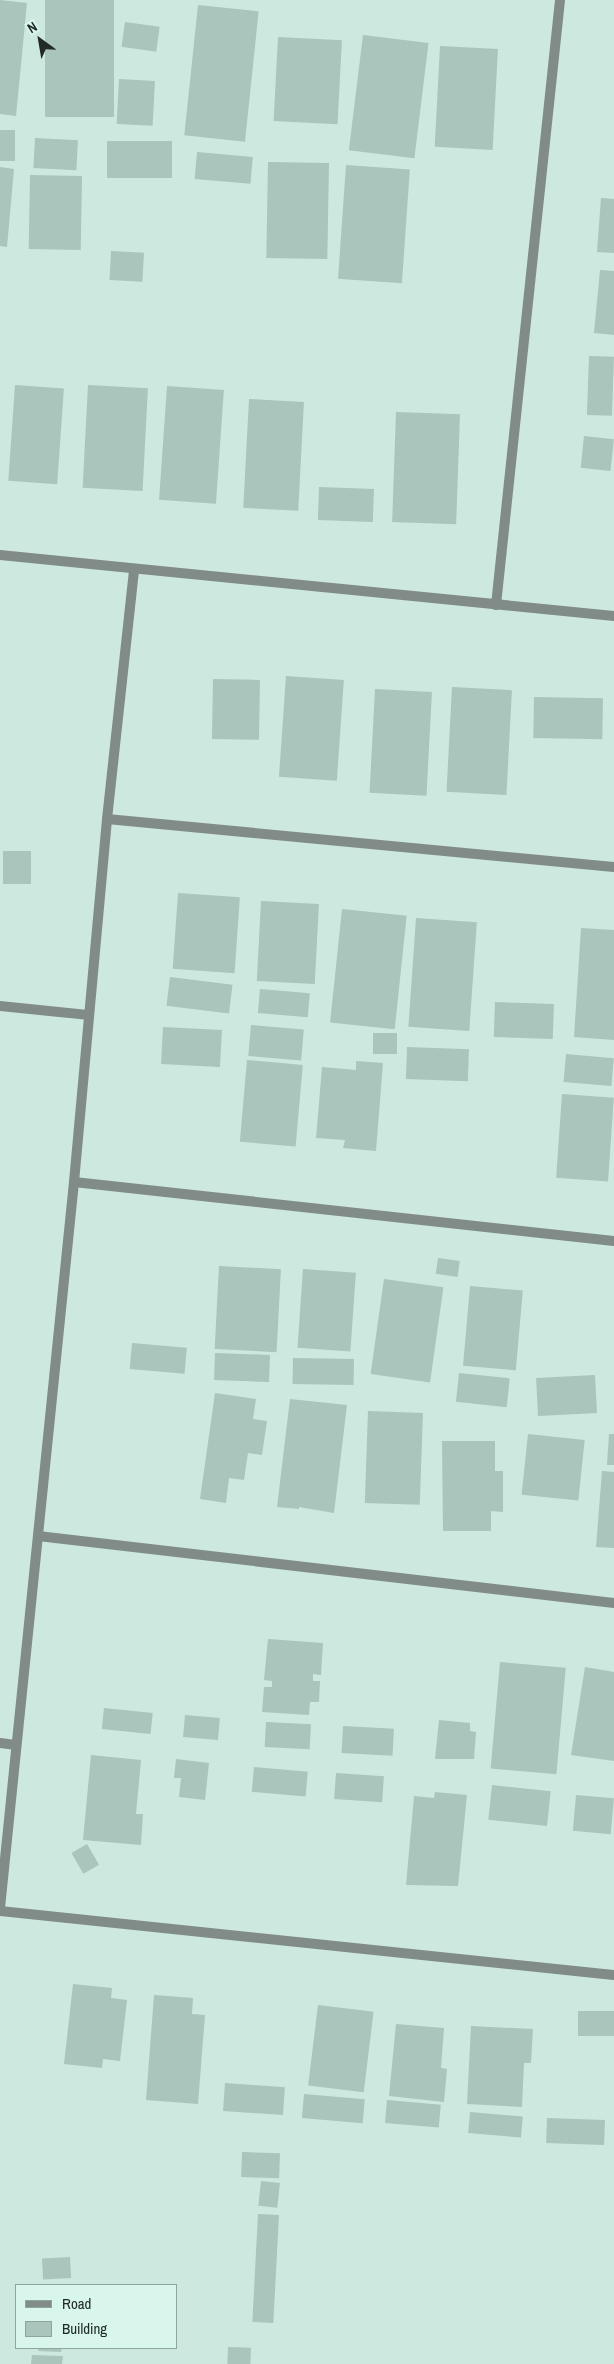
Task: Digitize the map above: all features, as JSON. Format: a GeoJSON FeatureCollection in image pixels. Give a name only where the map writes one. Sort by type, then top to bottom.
{"type":"FeatureCollection","features":[{"type":"Feature","properties":{"kind":"street"},"geometry":{"type":"LineString","coordinates":[[496,605],[560,0]]}},
{"type":"Feature","properties":{"kind":"street"},"geometry":{"type":"LineString","coordinates":[[0,555],[614,616]]}},
{"type":"Feature","properties":{"kind":"street"},"geometry":{"type":"LineString","coordinates":[[134,568],[106,819],[74,1182],[0,1910],[614,1975]]}},
{"type":"Feature","properties":{"kind":"street"},"geometry":{"type":"LineString","coordinates":[[106,819],[614,867]]}},
{"type":"Feature","properties":{"kind":"street"},"geometry":{"type":"LineString","coordinates":[[0,1006],[88,1015]]}},
{"type":"Feature","properties":{"kind":"street"},"geometry":{"type":"LineString","coordinates":[[74,1182],[614,1241]]}},
{"type":"Feature","properties":{"kind":"street"},"geometry":{"type":"LineString","coordinates":[[38,1536],[614,1603]]}},
{"type":"Feature","properties":{"kind":"street"},"geometry":{"type":"LineString","coordinates":[[0,1743],[16,1745]]}},
{"type":"Feature","properties":{"kind":"building"},"geometry":{"type":"Polygon","coordinates":[[[0,0],[27,3],[16,116],[0,114],[0,0]]]}},
{"type":"Feature","properties":{"kind":"building"},"geometry":{"type":"Polygon","coordinates":[[[45,0],[114,0],[114,117],[45,117],[45,0]]]}},
{"type":"Feature","properties":{"kind":"building"},"geometry":{"type":"Polygon","coordinates":[[[198,5],[259,11],[245,142],[184,135],[198,5]]]}},
{"type":"Feature","properties":{"kind":"building"},"geometry":{"type":"Polygon","coordinates":[[[125,22],[160,27],[156,52],[122,47],[125,22]]]}},
{"type":"Feature","properties":{"kind":"building"},"geometry":{"type":"Polygon","coordinates":[[[363,35],[429,43],[414,158],[349,150],[363,35]]]}},
{"type":"Feature","properties":{"kind":"building"},"geometry":{"type":"Polygon","coordinates":[[[278,37],[342,40],[338,124],[274,121],[278,37]]]}},
{"type":"Feature","properties":{"kind":"building"},"geometry":{"type":"Polygon","coordinates":[[[440,46],[498,49],[493,150],[435,147],[440,46]]]}},
{"type":"Feature","properties":{"kind":"building"},"geometry":{"type":"Polygon","coordinates":[[[119,79],[155,81],[153,126],[117,124],[119,79]]]}},
{"type":"Feature","properties":{"kind":"building"},"geometry":{"type":"Polygon","coordinates":[[[0,130],[15,130],[15,161],[0,161],[0,130]]]}},
{"type":"Feature","properties":{"kind":"building"},"geometry":{"type":"Polygon","coordinates":[[[35,138],[78,140],[76,170],[33,168],[35,138]]]}},
{"type":"Feature","properties":{"kind":"building"},"geometry":{"type":"Polygon","coordinates":[[[107,141],[172,141],[172,178],[107,178],[107,141]]]}},
{"type":"Feature","properties":{"kind":"building"},"geometry":{"type":"Polygon","coordinates":[[[197,152],[253,157],[250,184],[195,179],[197,152]]]}},
{"type":"Feature","properties":{"kind":"building"},"geometry":{"type":"Polygon","coordinates":[[[268,162],[329,163],[327,259],[266,258],[268,162]]]}},
{"type":"Feature","properties":{"kind":"building"},"geometry":{"type":"Polygon","coordinates":[[[346,165],[410,169],[402,283],[338,279],[346,165]]]}},
{"type":"Feature","properties":{"kind":"building"},"geometry":{"type":"Polygon","coordinates":[[[0,167],[14,169],[7,247],[0,246],[0,167]]]}},
{"type":"Feature","properties":{"kind":"building"},"geometry":{"type":"Polygon","coordinates":[[[30,175],[82,176],[81,250],[29,249],[30,175]]]}},
{"type":"Feature","properties":{"kind":"building"},"geometry":{"type":"Polygon","coordinates":[[[601,198],[614,199],[614,253],[597,252],[601,198]]]}},
{"type":"Feature","properties":{"kind":"building"},"geometry":{"type":"Polygon","coordinates":[[[111,251],[144,253],[142,282],[109,280],[111,251]]]}},
{"type":"Feature","properties":{"kind":"building"},"geometry":{"type":"Polygon","coordinates":[[[600,270],[614,271],[614,335],[594,333],[600,270]]]}},
{"type":"Feature","properties":{"kind":"building"},"geometry":{"type":"Polygon","coordinates":[[[589,356],[614,357],[612,416],[587,415],[589,356]]]}},
{"type":"Feature","properties":{"kind":"building"},"geometry":{"type":"Polygon","coordinates":[[[15,385],[64,388],[57,484],[8,481],[15,385]]]}},
{"type":"Feature","properties":{"kind":"building"},"geometry":{"type":"Polygon","coordinates":[[[88,385],[148,388],[143,491],[83,488],[88,385]]]}},
{"type":"Feature","properties":{"kind":"building"},"geometry":{"type":"Polygon","coordinates":[[[167,386],[224,390],[216,504],[159,500],[167,386]]]}},
{"type":"Feature","properties":{"kind":"building"},"geometry":{"type":"Polygon","coordinates":[[[249,399],[304,402],[298,511],[243,508],[249,399]]]}},
{"type":"Feature","properties":{"kind":"building"},"geometry":{"type":"Polygon","coordinates":[[[396,412],[460,414],[456,524],[392,522],[396,412]]]}},
{"type":"Feature","properties":{"kind":"building"},"geometry":{"type":"Polygon","coordinates":[[[584,436],[614,439],[610,471],[581,468],[584,436]]]}},
{"type":"Feature","properties":{"kind":"building"},"geometry":{"type":"Polygon","coordinates":[[[319,487],[374,489],[373,522],[318,520],[319,487]]]}},
{"type":"Feature","properties":{"kind":"building"},"geometry":{"type":"Polygon","coordinates":[[[286,676],[344,680],[337,781],[279,777],[286,676]]]}},
{"type":"Feature","properties":{"kind":"building"},"geometry":{"type":"Polygon","coordinates":[[[213,679],[260,680],[259,740],[212,739],[213,679]]]}},
{"type":"Feature","properties":{"kind":"building"},"geometry":{"type":"Polygon","coordinates":[[[452,687],[512,690],[506,795],[447,792],[452,687]]]}},
{"type":"Feature","properties":{"kind":"building"},"geometry":{"type":"Polygon","coordinates":[[[375,689],[432,692],[426,796],[370,793],[375,689]]]}},
{"type":"Feature","properties":{"kind":"building"},"geometry":{"type":"Polygon","coordinates":[[[534,697],[603,698],[602,739],[533,738],[534,697]]]}},
{"type":"Feature","properties":{"kind":"building"},"geometry":{"type":"Polygon","coordinates":[[[3,851],[31,851],[31,884],[3,884],[3,851]]]}},
{"type":"Feature","properties":{"kind":"building"},"geometry":{"type":"Polygon","coordinates":[[[178,893],[240,897],[235,973],[173,969],[178,893]]]}},
{"type":"Feature","properties":{"kind":"building"},"geometry":{"type":"Polygon","coordinates":[[[261,901],[319,904],[315,984],[257,981],[261,901]]]}},
{"type":"Feature","properties":{"kind":"building"},"geometry":{"type":"Polygon","coordinates":[[[342,909],[407,916],[395,1029],[330,1022],[342,909]]]}},
{"type":"Feature","properties":{"kind":"building"},"geometry":{"type":"Polygon","coordinates":[[[416,918],[477,922],[469,1031],[408,1027],[416,918]]]}},
{"type":"Feature","properties":{"kind":"building"},"geometry":{"type":"Polygon","coordinates":[[[581,928],[614,930],[614,1040],[574,1037],[581,928]]]}},
{"type":"Feature","properties":{"kind":"building"},"geometry":{"type":"Polygon","coordinates":[[[170,977],[233,985],[229,1013],[166,1006],[170,977]]]}},
{"type":"Feature","properties":{"kind":"building"},"geometry":{"type":"Polygon","coordinates":[[[260,989],[310,993],[308,1017],[258,1013],[260,989]]]}},
{"type":"Feature","properties":{"kind":"building"},"geometry":{"type":"Polygon","coordinates":[[[495,1002],[554,1004],[553,1039],[494,1037],[495,1002]]]}},
{"type":"Feature","properties":{"kind":"building"},"geometry":{"type":"Polygon","coordinates":[[[251,1025],[304,1030],[301,1061],[248,1056],[251,1025]]]}},
{"type":"Feature","properties":{"kind":"building"},"geometry":{"type":"Polygon","coordinates":[[[163,1027],[222,1030],[220,1067],[161,1064],[163,1027]]]}},
{"type":"Feature","properties":{"kind":"building"},"geometry":{"type":"Polygon","coordinates":[[[373,1033],[397,1033],[397,1054],[373,1054],[373,1033]]]}},
{"type":"Feature","properties":{"kind":"building"},"geometry":{"type":"Polygon","coordinates":[[[407,1047],[469,1049],[468,1081],[406,1079],[407,1047]]]}},
{"type":"Feature","properties":{"kind":"building"},"geometry":{"type":"Polygon","coordinates":[[[566,1054],[614,1058],[611,1086],[564,1082],[566,1054]]]}},
{"type":"Feature","properties":{"kind":"building"},"geometry":{"type":"Polygon","coordinates":[[[247,1060],[303,1065],[296,1147],[240,1142],[247,1060]]]}},
{"type":"Feature","properties":{"kind":"building"},"geometry":{"type":"Polygon","coordinates":[[[356,1061],[383,1063],[376,1151],[343,1148],[345,1140],[316,1138],[322,1067],[356,1070],[356,1061]]]}},
{"type":"Feature","properties":{"kind":"building"},"geometry":{"type":"Polygon","coordinates":[[[562,1094],[614,1098],[608,1181],[556,1178],[562,1094]]]}},
{"type":"Feature","properties":{"kind":"building"},"geometry":{"type":"Polygon","coordinates":[[[438,1258],[460,1261],[458,1277],[436,1274],[438,1258]]]}},
{"type":"Feature","properties":{"kind":"building"},"geometry":{"type":"Polygon","coordinates":[[[219,1266],[281,1269],[277,1352],[215,1349],[219,1266]]]}},
{"type":"Feature","properties":{"kind":"building"},"geometry":{"type":"Polygon","coordinates":[[[303,1269],[356,1273],[350,1352],[297,1348],[303,1269]]]}},
{"type":"Feature","properties":{"kind":"building"},"geometry":{"type":"Polygon","coordinates":[[[384,1279],[443,1287],[430,1382],[371,1374],[384,1279]]]}},
{"type":"Feature","properties":{"kind":"building"},"geometry":{"type":"Polygon","coordinates":[[[470,1286],[523,1291],[516,1370],[463,1366],[470,1286]]]}},
{"type":"Feature","properties":{"kind":"building"},"geometry":{"type":"Polygon","coordinates":[[[132,1343],[187,1348],[185,1374],[130,1369],[132,1343]]]}},
{"type":"Feature","properties":{"kind":"building"},"geometry":{"type":"Polygon","coordinates":[[[215,1353],[270,1355],[269,1382],[214,1380],[215,1353]]]}},
{"type":"Feature","properties":{"kind":"building"},"geometry":{"type":"Polygon","coordinates":[[[293,1358],[354,1359],[354,1385],[293,1384],[293,1358]]]}},
{"type":"Feature","properties":{"kind":"building"},"geometry":{"type":"Polygon","coordinates":[[[459,1373],[510,1378],[507,1407],[456,1402],[459,1373]]]}},
{"type":"Feature","properties":{"kind":"building"},"geometry":{"type":"Polygon","coordinates":[[[595,1375],[597,1413],[538,1416],[536,1378],[595,1375]]]}},
{"type":"Feature","properties":{"kind":"building"},"geometry":{"type":"Polygon","coordinates":[[[215,1393],[256,1399],[253,1419],[267,1421],[262,1455],[248,1453],[244,1480],[229,1478],[226,1503],[200,1499],[215,1393]]]}},
{"type":"Feature","properties":{"kind":"building"},"geometry":{"type":"Polygon","coordinates":[[[290,1399],[347,1405],[334,1513],[299,1507],[299,1509],[277,1507],[290,1399]]]}},
{"type":"Feature","properties":{"kind":"building"},"geometry":{"type":"Polygon","coordinates":[[[368,1411],[423,1413],[420,1505],[365,1503],[368,1411]]]}},
{"type":"Feature","properties":{"kind":"building"},"geometry":{"type":"Polygon","coordinates":[[[528,1434],[585,1440],[578,1501],[522,1495],[528,1434]]]}},
{"type":"Feature","properties":{"kind":"building"},"geometry":{"type":"Polygon","coordinates":[[[609,1434],[614,1434],[614,1465],[607,1465],[609,1434]]]}},
{"type":"Feature","properties":{"kind":"building"},"geometry":{"type":"Polygon","coordinates":[[[442,1441],[495,1441],[495,1471],[503,1471],[503,1512],[491,1511],[491,1531],[443,1531],[442,1441]]]}},
{"type":"Feature","properties":{"kind":"building"},"geometry":{"type":"Polygon","coordinates":[[[602,1471],[614,1472],[614,1548],[596,1547],[602,1471]]]}},
{"type":"Feature","properties":{"kind":"building"},"geometry":{"type":"Polygon","coordinates":[[[268,1639],[323,1643],[321,1675],[313,1674],[313,1681],[320,1681],[319,1702],[310,1702],[309,1715],[262,1712],[264,1687],[272,1687],[272,1681],[264,1680],[268,1639]]]}},
{"type":"Feature","properties":{"kind":"building"},"geometry":{"type":"Polygon","coordinates":[[[500,1662],[566,1668],[556,1774],[491,1769],[500,1662]]]}},
{"type":"Feature","properties":{"kind":"building"},"geometry":{"type":"Polygon","coordinates":[[[585,1667],[614,1672],[614,1761],[571,1755],[585,1667]]]}},
{"type":"Feature","properties":{"kind":"building"},"geometry":{"type":"Polygon","coordinates":[[[104,1708],[153,1713],[151,1734],[102,1729],[104,1708]]]}},
{"type":"Feature","properties":{"kind":"building"},"geometry":{"type":"Polygon","coordinates":[[[185,1715],[220,1718],[218,1740],[183,1737],[185,1715]]]}},
{"type":"Feature","properties":{"kind":"building"},"geometry":{"type":"Polygon","coordinates":[[[439,1720],[470,1723],[470,1731],[476,1732],[474,1759],[435,1759],[439,1720]]]}},
{"type":"Feature","properties":{"kind":"building"},"geometry":{"type":"Polygon","coordinates":[[[266,1722],[311,1724],[310,1749],[265,1747],[266,1722]]]}},
{"type":"Feature","properties":{"kind":"building"},"geometry":{"type":"Polygon","coordinates":[[[343,1726],[394,1729],[393,1756],[342,1753],[343,1726]]]}},
{"type":"Feature","properties":{"kind":"building"},"geometry":{"type":"Polygon","coordinates":[[[91,1755],[141,1760],[136,1814],[143,1814],[141,1845],[83,1840],[91,1755]]]}},
{"type":"Feature","properties":{"kind":"building"},"geometry":{"type":"Polygon","coordinates":[[[176,1759],[209,1763],[205,1800],[179,1797],[181,1778],[174,1778],[176,1759]]]}},
{"type":"Feature","properties":{"kind":"building"},"geometry":{"type":"Polygon","coordinates":[[[254,1767],[308,1772],[306,1797],[252,1792],[254,1767]]]}},
{"type":"Feature","properties":{"kind":"building"},"geometry":{"type":"Polygon","coordinates":[[[336,1773],[384,1776],[382,1802],[334,1799],[336,1773]]]}},
{"type":"Feature","properties":{"kind":"building"},"geometry":{"type":"Polygon","coordinates":[[[492,1785],[551,1791],[547,1826],[488,1820],[492,1785]]]}},
{"type":"Feature","properties":{"kind":"building"},"geometry":{"type":"Polygon","coordinates":[[[435,1792],[467,1795],[458,1886],[406,1885],[414,1796],[434,1798],[435,1792]]]}},
{"type":"Feature","properties":{"kind":"building"},"geometry":{"type":"Polygon","coordinates":[[[576,1795],[614,1798],[611,1834],[573,1831],[576,1795]]]}},
{"type":"Feature","properties":{"kind":"building"},"geometry":{"type":"Polygon","coordinates":[[[87,1844],[99,1865],[83,1874],[71,1853],[87,1844]]]}},
{"type":"Feature","properties":{"kind":"building"},"geometry":{"type":"Polygon","coordinates":[[[73,1984],[112,1988],[111,1998],[127,2000],[120,2061],[103,2059],[102,2068],[64,2064],[73,1984]]]}},
{"type":"Feature","properties":{"kind":"building"},"geometry":{"type":"Polygon","coordinates":[[[154,1995],[193,1998],[192,2014],[205,2015],[198,2104],[146,2100],[154,1995]]]}},
{"type":"Feature","properties":{"kind":"building"},"geometry":{"type":"Polygon","coordinates":[[[318,2005],[374,2012],[364,2092],[308,2085],[318,2005]]]}},
{"type":"Feature","properties":{"kind":"building"},"geometry":{"type":"Polygon","coordinates":[[[578,2011],[614,2011],[614,2036],[578,2036],[578,2011]]]}},
{"type":"Feature","properties":{"kind":"building"},"geometry":{"type":"Polygon","coordinates":[[[396,2024],[444,2028],[441,2068],[447,2069],[444,2102],[389,2096],[396,2024]]]}},
{"type":"Feature","properties":{"kind":"building"},"geometry":{"type":"Polygon","coordinates":[[[471,2026],[533,2029],[531,2063],[524,2063],[522,2107],[467,2104],[471,2026]]]}},
{"type":"Feature","properties":{"kind":"building"},"geometry":{"type":"Polygon","coordinates":[[[225,2083],[285,2087],[283,2115],[223,2111],[225,2083]]]}},
{"type":"Feature","properties":{"kind":"building"},"geometry":{"type":"Polygon","coordinates":[[[304,2094],[365,2099],[363,2123],[302,2118],[304,2094]]]}},
{"type":"Feature","properties":{"kind":"building"},"geometry":{"type":"Polygon","coordinates":[[[387,2100],[441,2105],[439,2128],[385,2123],[387,2100]]]}},
{"type":"Feature","properties":{"kind":"building"},"geometry":{"type":"Polygon","coordinates":[[[470,2112],[523,2117],[521,2138],[468,2133],[470,2112]]]}},
{"type":"Feature","properties":{"kind":"building"},"geometry":{"type":"Polygon","coordinates":[[[547,2118],[605,2120],[604,2145],[546,2143],[547,2118]]]}},
{"type":"Feature","properties":{"kind":"building"},"geometry":{"type":"Polygon","coordinates":[[[242,2152],[280,2153],[279,2178],[241,2177],[242,2152]]]}},
{"type":"Feature","properties":{"kind":"building"},"geometry":{"type":"Polygon","coordinates":[[[261,2181],[280,2183],[277,2208],[258,2206],[261,2181]]]}},
{"type":"Feature","properties":{"kind":"building"},"geometry":{"type":"Polygon","coordinates":[[[258,2214],[279,2215],[273,2323],[252,2322],[258,2214]]]}},
{"type":"Feature","properties":{"kind":"building"},"geometry":{"type":"Polygon","coordinates":[[[70,2257],[71,2278],[43,2279],[42,2258],[70,2257]]]}},
{"type":"Feature","properties":{"kind":"building"},"geometry":{"type":"Polygon","coordinates":[[[228,2347],[251,2348],[250,2364],[227,2364],[228,2347]]]}},
{"type":"Feature","properties":{"kind":"building"},"geometry":{"type":"Polygon","coordinates":[[[39,2349],[62,2349],[61,2352],[38,2351],[39,2349]]]}},
{"type":"Feature","properties":{"kind":"building"},"geometry":{"type":"Polygon","coordinates":[[[32,2355],[63,2356],[62,2364],[31,2364],[32,2355]]]}}]}
